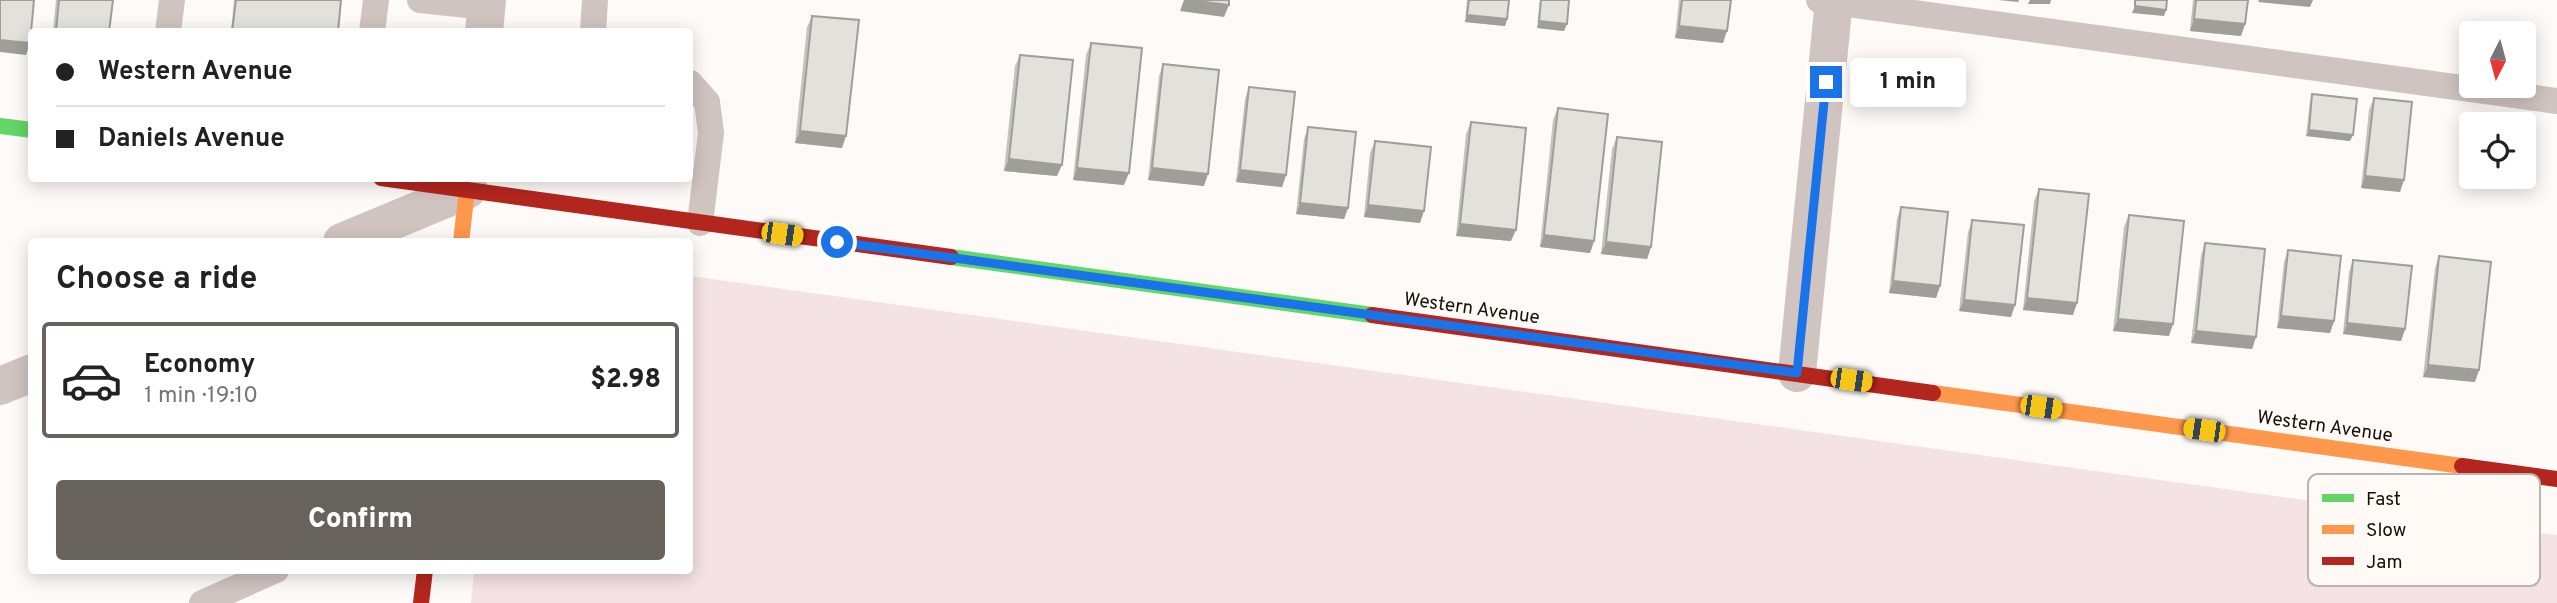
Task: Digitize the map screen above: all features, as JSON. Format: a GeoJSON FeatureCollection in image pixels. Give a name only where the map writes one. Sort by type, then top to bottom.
{"type":"FeatureCollection","features":[{"type":"Feature","properties":{"kind":"main road"},"geometry":{"type":"LineString","coordinates":[[0,125],[28,129]]}},
{"type":"Feature","properties":{"kind":"main road","name":"Western Avenue"},"geometry":{"type":"LineString","coordinates":[[431,182],[468,185],[700,223],[2521,474]]}},
{"type":"Feature","properties":{"kind":"main road"},"geometry":{"type":"LineString","coordinates":[[461,238],[468,185]]}},
{"type":"Feature","properties":{"kind":"main road"},"geometry":{"type":"LineString","coordinates":[[421,603],[425,574]]}},
{"type":"Feature","properties":{"kind":"street"},"geometry":{"type":"LineString","coordinates":[[1797,373],[1828,1]]}},
{"type":"Feature","properties":{"kind":"street"},"geometry":{"type":"LineString","coordinates":[[351,238],[468,185]]}},
{"type":"Feature","properties":{"kind":"street"},"geometry":{"type":"LineString","coordinates":[[0,386],[28,375]]}},
{"type":"Feature","properties":{"kind":"lane"},"geometry":{"type":"LineString","coordinates":[[168,28],[172,0]]}},
{"type":"Feature","properties":{"kind":"lane"},"geometry":{"type":"LineString","coordinates":[[372,28],[376,0]]}},
{"type":"Feature","properties":{"kind":"lane"},"geometry":{"type":"LineString","coordinates":[[420,0],[486,13]]}},
{"type":"Feature","properties":{"kind":"lane"},"geometry":{"type":"LineString","coordinates":[[593,28],[595,0]]}},
{"type":"Feature","properties":{"kind":"lane"},"geometry":{"type":"LineString","coordinates":[[1828,1],[2557,101]]}},
{"type":"Feature","properties":{"kind":"lane"},"geometry":{"type":"LineString","coordinates":[[693,86],[707,102],[711,133],[700,223]]}},
{"type":"Feature","properties":{"kind":"lane"},"geometry":{"type":"LineString","coordinates":[[202,603],[267,574]]}},
{"type":"Feature","properties":{"kind":"shaded area"},"geometry":{"type":"Polygon","coordinates":[[[693,276],[2308,500],[2308,586],[2540,586],[2540,533],[2557,535],[2557,603],[471,603],[474,574],[693,574],[693,276]]]}},
{"type":"Feature","properties":{"kind":"building"},"geometry":{"type":"Polygon","coordinates":[[[0,0],[34,0],[28,43],[0,40],[0,0]]]}},
{"type":"Feature","properties":{"kind":"building"},"geometry":{"type":"Polygon","coordinates":[[[59,0],[113,0],[110,28],[56,28],[59,0]]]}},
{"type":"Feature","properties":{"kind":"building"},"geometry":{"type":"Polygon","coordinates":[[[236,0],[341,0],[338,28],[232,28],[236,0]]]}},
{"type":"Feature","properties":{"kind":"building"},"geometry":{"type":"Polygon","coordinates":[[[1189,0],[1229,0],[1229,5],[1189,0]]]}},
{"type":"Feature","properties":{"kind":"building"},"geometry":{"type":"Polygon","coordinates":[[[1469,0],[1509,0],[1507,19],[1467,15],[1469,0]]]}},
{"type":"Feature","properties":{"kind":"building"},"geometry":{"type":"Polygon","coordinates":[[[1541,0],[1569,0],[1567,24],[1539,21],[1541,0]]]}},
{"type":"Feature","properties":{"kind":"building"},"geometry":{"type":"Polygon","coordinates":[[[1682,0],[1731,0],[1727,31],[1679,26],[1682,0]]]}},
{"type":"Feature","properties":{"kind":"building"},"geometry":{"type":"Polygon","coordinates":[[[2135,0],[2167,0],[2166,10],[2135,6],[2135,0]]]}},
{"type":"Feature","properties":{"kind":"building"},"geometry":{"type":"Polygon","coordinates":[[[2196,0],[2248,0],[2245,24],[2194,19],[2196,0]]]}},
{"type":"Feature","properties":{"kind":"building"},"geometry":{"type":"Polygon","coordinates":[[[812,16],[859,20],[846,136],[800,131],[812,16]]]}},
{"type":"Feature","properties":{"kind":"building"},"geometry":{"type":"Polygon","coordinates":[[[1091,43],[1142,48],[1129,173],[1077,168],[1091,43]]]}},
{"type":"Feature","properties":{"kind":"building"},"geometry":{"type":"Polygon","coordinates":[[[1020,55],[1073,60],[1062,165],[1009,159],[1020,55]]]}},
{"type":"Feature","properties":{"kind":"building"},"geometry":{"type":"Polygon","coordinates":[[[1163,64],[1219,70],[1208,174],[1152,168],[1163,64]]]}},
{"type":"Feature","properties":{"kind":"building"},"geometry":{"type":"Polygon","coordinates":[[[1249,87],[1295,92],[1286,175],[1240,170],[1249,87]]]}},
{"type":"Feature","properties":{"kind":"building"},"geometry":{"type":"Polygon","coordinates":[[[2312,94],[2357,99],[2353,135],[2309,130],[2312,94]]]}},
{"type":"Feature","properties":{"kind":"building"},"geometry":{"type":"Polygon","coordinates":[[[2374,98],[2412,102],[2404,180],[2365,176],[2374,98]]]}},
{"type":"Feature","properties":{"kind":"building"},"geometry":{"type":"Polygon","coordinates":[[[1558,108],[1608,114],[1594,241],[1544,235],[1558,108]]]}},
{"type":"Feature","properties":{"kind":"building"},"geometry":{"type":"Polygon","coordinates":[[[1471,122],[1526,128],[1516,230],[1460,224],[1471,122]]]}},
{"type":"Feature","properties":{"kind":"building"},"geometry":{"type":"Polygon","coordinates":[[[1308,127],[1356,132],[1348,208],[1300,203],[1308,127]]]}},
{"type":"Feature","properties":{"kind":"building"},"geometry":{"type":"Polygon","coordinates":[[[1617,137],[1662,142],[1651,247],[1606,242],[1617,137]]]}},
{"type":"Feature","properties":{"kind":"building"},"geometry":{"type":"Polygon","coordinates":[[[1375,141],[1431,147],[1424,211],[1368,205],[1375,141]]]}},
{"type":"Feature","properties":{"kind":"building"},"geometry":{"type":"Polygon","coordinates":[[[2039,189],[2089,194],[2077,303],[2027,298],[2039,189]]]}},
{"type":"Feature","properties":{"kind":"building"},"geometry":{"type":"Polygon","coordinates":[[[1901,207],[1948,212],[1940,286],[1893,281],[1901,207]]]}},
{"type":"Feature","properties":{"kind":"building"},"geometry":{"type":"Polygon","coordinates":[[[2129,215],[2184,221],[2173,324],[2118,319],[2129,215]]]}},
{"type":"Feature","properties":{"kind":"building"},"geometry":{"type":"Polygon","coordinates":[[[1972,220],[2024,225],[2015,305],[1964,300],[1972,220]]]}},
{"type":"Feature","properties":{"kind":"building"},"geometry":{"type":"Polygon","coordinates":[[[2205,243],[2265,249],[2256,337],[2196,331],[2205,243]]]}},
{"type":"Feature","properties":{"kind":"building"},"geometry":{"type":"Polygon","coordinates":[[[2288,250],[2341,256],[2334,321],[2281,316],[2288,250]]]}},
{"type":"Feature","properties":{"kind":"building"},"geometry":{"type":"Polygon","coordinates":[[[2439,256],[2491,262],[2479,370],[2428,365],[2439,256]]]}},
{"type":"Feature","properties":{"kind":"building"},"geometry":{"type":"Polygon","coordinates":[[[2353,260],[2412,266],[2405,329],[2347,323],[2353,260]]]}},
{"type":"Feature","properties":{"kind":"traffic: fast"},"geometry":{"type":"LineString","coordinates":[[0,126],[28,130]]}},
{"type":"Feature","properties":{"kind":"traffic: fast"},"geometry":{"type":"LineString","coordinates":[[951,257],[1372,315]]}},
{"type":"Feature","properties":{"kind":"traffic: slow"},"geometry":{"type":"LineString","coordinates":[[461,238],[467,190]]}},
{"type":"Feature","properties":{"kind":"traffic: slow"},"geometry":{"type":"LineString","coordinates":[[1933,393],[2462,466]]}},
{"type":"Feature","properties":{"kind":"traffic: jam"},"geometry":{"type":"LineString","coordinates":[[410,182],[951,257]]}},
{"type":"Feature","properties":{"kind":"traffic: jam"},"geometry":{"type":"LineString","coordinates":[[1372,315],[1933,393]]}},
{"type":"Feature","properties":{"kind":"traffic: jam"},"geometry":{"type":"LineString","coordinates":[[2462,466],[2520,474]]}},
{"type":"Feature","properties":{"kind":"traffic: jam"},"geometry":{"type":"LineString","coordinates":[[2540,477],[2557,479]]}},
{"type":"Feature","properties":{"kind":"traffic: jam"},"geometry":{"type":"LineString","coordinates":[[421,603],[425,574]]}},
{"type":"Feature","properties":{"kind":"route"},"geometry":{"type":"LineString","coordinates":[[837,242],[1797,373],[1826,82]]}}]}
